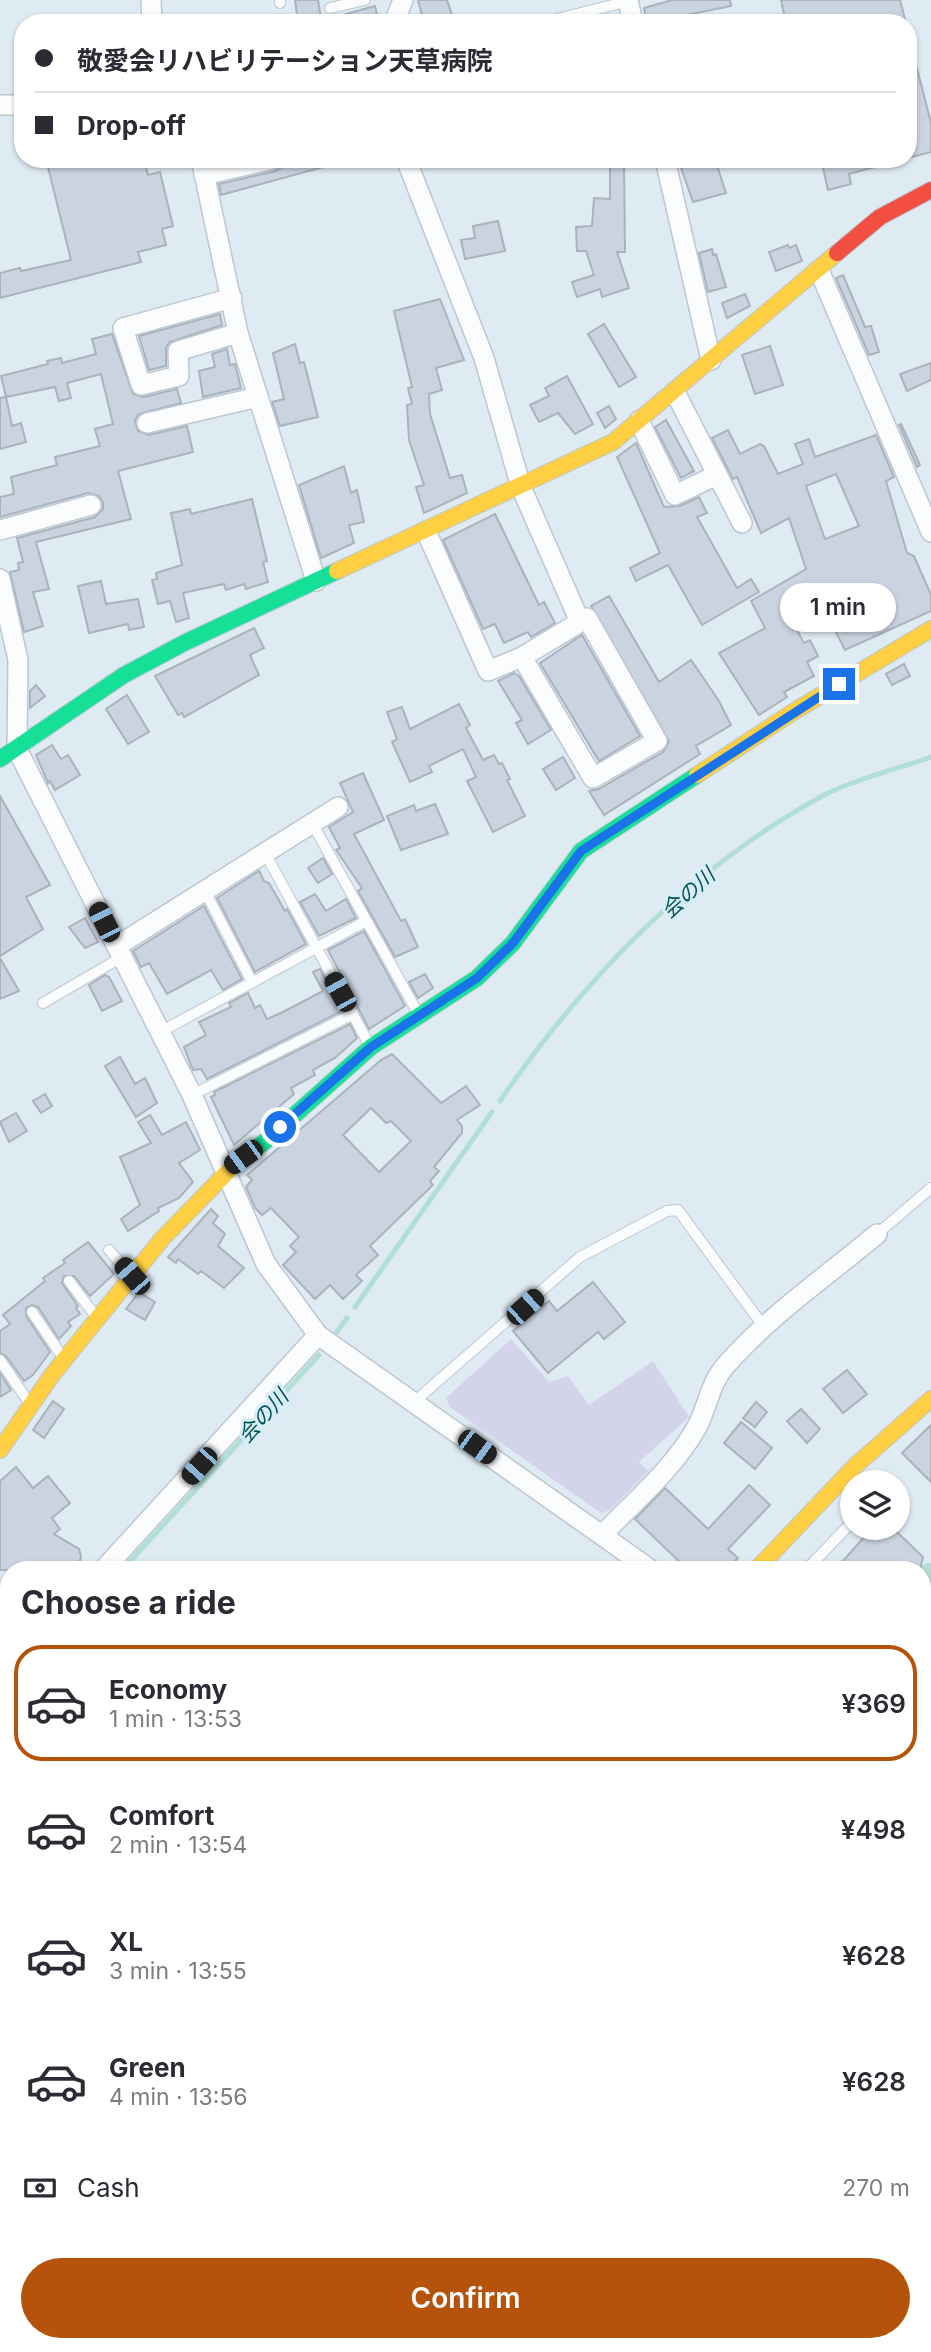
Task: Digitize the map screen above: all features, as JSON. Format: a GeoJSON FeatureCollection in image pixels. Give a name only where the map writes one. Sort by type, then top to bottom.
{"type":"FeatureCollection","features":[{"type":"Feature","properties":{"kind":"main road"},"geometry":{"type":"LineString","coordinates":[[8,754],[124,675],[186,642],[613,442],[880,216],[931,190]]}},
{"type":"Feature","properties":{"kind":"main road"},"geometry":{"type":"LineString","coordinates":[[0,1450],[64,1360],[223,1171],[262,1143],[371,1047],[477,978],[513,943],[581,851],[793,712],[931,629]]}},
{"type":"Feature","properties":{"kind":"main road"},"geometry":{"type":"LineString","coordinates":[[765,1561],[931,1399]]}},
{"type":"Feature","properties":{"kind":"street"},"geometry":{"type":"LineString","coordinates":[[203,168],[238,334],[316,581]]}},
{"type":"Feature","properties":{"kind":"street"},"geometry":{"type":"LineString","coordinates":[[410,168],[484,358],[521,487],[580,622]]}},
{"type":"Feature","properties":{"kind":"street"},"geometry":{"type":"LineString","coordinates":[[667,168],[711,360]]}},
{"type":"Feature","properties":{"kind":"street"},"geometry":{"type":"LineString","coordinates":[[819,270],[931,532]]}},
{"type":"Feature","properties":{"kind":"street"},"geometry":{"type":"LineString","coordinates":[[232,298],[123,328],[141,384],[179,376],[178,351],[238,334]]}},
{"type":"Feature","properties":{"kind":"street"},"geometry":{"type":"LineString","coordinates":[[675,392],[742,523]]}},
{"type":"Feature","properties":{"kind":"street"},"geometry":{"type":"LineString","coordinates":[[147,424],[258,397]]}},
{"type":"Feature","properties":{"kind":"street"},"geometry":{"type":"LineString","coordinates":[[639,421],[674,495],[717,475]]}},
{"type":"Feature","properties":{"kind":"street"},"geometry":{"type":"LineString","coordinates":[[0,530],[91,505]]}},
{"type":"Feature","properties":{"kind":"street"},"geometry":{"type":"LineString","coordinates":[[426,531],[488,671],[522,657],[587,618],[657,741],[593,778],[522,657]]}},
{"type":"Feature","properties":{"kind":"street"},"geometry":{"type":"LineString","coordinates":[[0,579],[18,660],[8,754],[120,952],[192,1095],[266,1264],[318,1335],[638,1561]]}},
{"type":"Feature","properties":{"kind":"street"},"geometry":{"type":"LineString","coordinates":[[120,952],[205,891],[338,807]]}},
{"type":"Feature","properties":{"kind":"street"},"geometry":{"type":"LineString","coordinates":[[602,1535],[676,1459],[698,1425],[710,1392],[722,1371],[765,1328],[877,1234]]}},
{"type":"Feature","properties":{"kind":"street"},"geometry":{"type":"LineString","coordinates":[[111,1561],[318,1335]]}},
{"type":"Feature","properties":{"kind":"lane"},"geometry":{"type":"LineString","coordinates":[[330,8],[365,0]]}},
{"type":"Feature","properties":{"kind":"lane"},"geometry":{"type":"LineString","coordinates":[[576,14],[630,0]]}},
{"type":"Feature","properties":{"kind":"lane"},"geometry":{"type":"LineString","coordinates":[[312,823],[419,1015]]}},
{"type":"Feature","properties":{"kind":"lane"},"geometry":{"type":"LineString","coordinates":[[265,853],[371,1047]]}},
{"type":"Feature","properties":{"kind":"lane"},"geometry":{"type":"LineString","coordinates":[[205,891],[251,982]]}},
{"type":"Feature","properties":{"kind":"lane"},"geometry":{"type":"LineString","coordinates":[[160,1032],[366,921]]}},
{"type":"Feature","properties":{"kind":"lane"},"geometry":{"type":"LineString","coordinates":[[43,1003],[120,952]]}},
{"type":"Feature","properties":{"kind":"lane"},"geometry":{"type":"LineString","coordinates":[[192,1095],[353,1014]]}},
{"type":"Feature","properties":{"kind":"lane"},"geometry":{"type":"LineString","coordinates":[[877,1234],[931,1188]]}},
{"type":"Feature","properties":{"kind":"lane"},"geometry":{"type":"LineString","coordinates":[[414,1402],[580,1257],[667,1211],[678,1210],[765,1328]]}},
{"type":"Feature","properties":{"kind":"lane"},"geometry":{"type":"LineString","coordinates":[[109,1250],[132,1276]]}},
{"type":"Feature","properties":{"kind":"lane"},"geometry":{"type":"LineString","coordinates":[[69,1281],[98,1319]]}},
{"type":"Feature","properties":{"kind":"lane"},"geometry":{"type":"LineString","coordinates":[[32,1312],[64,1360]]}},
{"type":"Feature","properties":{"kind":"lane"},"geometry":{"type":"LineString","coordinates":[[0,1360],[30,1405]]}},
{"type":"Feature","properties":{"kind":"lane"},"geometry":{"type":"LineString","coordinates":[[815,1561],[840,1535]]}},
{"type":"Feature","properties":{"kind":"shaded area"},"geometry":{"type":"Polygon","coordinates":[[[511,1339],[549,1382],[568,1376],[589,1405],[653,1361],[689,1417],[639,1462],[649,1471],[610,1510],[601,1513],[450,1407],[446,1398],[511,1339]]]}},
{"type":"Feature","properties":{"kind":"building"},"geometry":{"type":"Polygon","coordinates":[[[295,0],[318,0],[320,14],[297,14],[295,0]]]}},
{"type":"Feature","properties":{"kind":"building"},"geometry":{"type":"Polygon","coordinates":[[[418,0],[447,0],[452,14],[422,14],[418,0]]]}},
{"type":"Feature","properties":{"kind":"building"},"geometry":{"type":"Polygon","coordinates":[[[672,0],[730,0],[731,6],[691,14],[645,14],[644,8],[672,0]]]}},
{"type":"Feature","properties":{"kind":"building"},"geometry":{"type":"Polygon","coordinates":[[[781,0],[900,0],[904,14],[784,14],[781,0]]]}},
{"type":"Feature","properties":{"kind":"building"},"geometry":{"type":"Polygon","coordinates":[[[375,6],[377,14],[346,14],[375,6]]]}},
{"type":"Feature","properties":{"kind":"building"},"geometry":{"type":"Polygon","coordinates":[[[917,69],[931,123],[931,152],[917,156],[917,69]]]}},
{"type":"Feature","properties":{"kind":"building"},"geometry":{"type":"Polygon","coordinates":[[[48,168],[146,168],[148,175],[160,172],[173,226],[162,229],[166,245],[138,252],[141,262],[0,298],[0,273],[71,260],[48,168]]]}},
{"type":"Feature","properties":{"kind":"building"},"geometry":{"type":"Polygon","coordinates":[[[280,168],[319,168],[221,195],[219,184],[280,168]]]}},
{"type":"Feature","properties":{"kind":"building"},"geometry":{"type":"Polygon","coordinates":[[[610,168],[624,168],[625,252],[617,252],[629,288],[602,297],[600,289],[577,297],[572,282],[594,275],[586,251],[577,251],[576,227],[592,226],[594,198],[610,199],[610,168]]]}},
{"type":"Feature","properties":{"kind":"building"},"geometry":{"type":"Polygon","coordinates":[[[681,168],[718,168],[726,193],[693,202],[681,168]]]}},
{"type":"Feature","properties":{"kind":"building"},"geometry":{"type":"Polygon","coordinates":[[[823,168],[871,168],[849,174],[851,184],[828,190],[823,168]]]}},
{"type":"Feature","properties":{"kind":"building"},"geometry":{"type":"Polygon","coordinates":[[[498,221],[505,251],[465,259],[461,240],[475,238],[473,226],[498,221]]]}},
{"type":"Feature","properties":{"kind":"building"},"geometry":{"type":"Polygon","coordinates":[[[788,245],[789,248],[796,245],[802,261],[776,271],[769,252],[788,245]]]}},
{"type":"Feature","properties":{"kind":"building"},"geometry":{"type":"Polygon","coordinates":[[[712,249],[726,287],[708,292],[699,253],[712,249]]]}},
{"type":"Feature","properties":{"kind":"building"},"geometry":{"type":"Polygon","coordinates":[[[843,275],[865,327],[871,326],[879,352],[869,355],[836,278],[843,275]]]}},
{"type":"Feature","properties":{"kind":"building"},"geometry":{"type":"Polygon","coordinates":[[[745,294],[750,306],[727,318],[722,303],[745,294]]]}},
{"type":"Feature","properties":{"kind":"building"},"geometry":{"type":"Polygon","coordinates":[[[440,299],[464,360],[436,368],[442,390],[429,394],[430,414],[450,478],[462,475],[467,493],[424,513],[416,487],[424,485],[409,440],[407,405],[412,404],[408,388],[412,387],[394,311],[440,299]]]}},
{"type":"Feature","properties":{"kind":"building"},"geometry":{"type":"Polygon","coordinates":[[[220,314],[222,325],[170,342],[166,347],[166,366],[149,370],[139,336],[220,314]]]}},
{"type":"Feature","properties":{"kind":"building"},"geometry":{"type":"Polygon","coordinates":[[[604,324],[636,377],[619,387],[588,334],[604,324]]]}},
{"type":"Feature","properties":{"kind":"building"},"geometry":{"type":"Polygon","coordinates":[[[112,334],[133,394],[144,397],[177,389],[181,403],[139,414],[135,420],[138,431],[149,435],[187,426],[193,452],[118,471],[131,519],[36,542],[49,589],[33,592],[43,626],[24,632],[10,572],[19,570],[18,563],[23,562],[17,538],[95,517],[103,509],[103,502],[99,496],[88,493],[0,517],[0,497],[14,494],[11,477],[57,465],[55,457],[100,446],[95,429],[113,424],[101,374],[67,383],[71,398],[59,401],[55,387],[6,397],[1,376],[48,364],[47,361],[61,358],[62,363],[96,354],[92,339],[112,334]]]}},
{"type":"Feature","properties":{"kind":"building"},"geometry":{"type":"Polygon","coordinates":[[[295,344],[300,363],[304,362],[318,417],[280,426],[272,402],[284,399],[273,353],[295,344]]]}},
{"type":"Feature","properties":{"kind":"building"},"geometry":{"type":"Polygon","coordinates":[[[770,346],[783,385],[755,394],[742,355],[770,346]]]}},
{"type":"Feature","properties":{"kind":"building"},"geometry":{"type":"Polygon","coordinates":[[[227,349],[230,365],[235,364],[241,388],[203,397],[199,371],[215,367],[212,354],[227,349]]]}},
{"type":"Feature","properties":{"kind":"building"},"geometry":{"type":"Polygon","coordinates":[[[931,363],[931,380],[907,391],[900,374],[931,363]]]}},
{"type":"Feature","properties":{"kind":"building"},"geometry":{"type":"Polygon","coordinates":[[[567,376],[593,424],[575,434],[558,413],[539,422],[530,405],[549,396],[545,388],[567,376]]]}},
{"type":"Feature","properties":{"kind":"building"},"geometry":{"type":"Polygon","coordinates":[[[6,397],[12,426],[21,423],[26,442],[0,449],[0,398],[6,397]]]}},
{"type":"Feature","properties":{"kind":"building"},"geometry":{"type":"Polygon","coordinates":[[[609,406],[616,419],[605,428],[597,413],[609,406]]]}},
{"type":"Feature","properties":{"kind":"building"},"geometry":{"type":"Polygon","coordinates":[[[666,420],[694,471],[681,478],[655,427],[666,420]]]}},
{"type":"Feature","properties":{"kind":"building"},"geometry":{"type":"Polygon","coordinates":[[[901,424],[920,465],[917,467],[899,425],[901,424]]]}},
{"type":"Feature","properties":{"kind":"building"},"geometry":{"type":"Polygon","coordinates":[[[728,430],[740,454],[760,444],[764,446],[778,474],[803,464],[795,444],[809,439],[815,457],[876,435],[894,477],[886,481],[907,553],[914,556],[931,595],[931,611],[845,650],[817,595],[787,612],[804,643],[810,640],[818,656],[807,662],[814,676],[784,692],[787,697],[759,715],[719,653],[765,628],[751,601],[806,569],[789,518],[761,533],[737,477],[733,479],[712,438],[728,430]],[[836,474],[806,486],[825,539],[859,526],[836,474]]]}},
{"type":"Feature","properties":{"kind":"building"},"geometry":{"type":"Polygon","coordinates":[[[636,443],[664,507],[680,506],[699,497],[707,513],[697,517],[737,588],[751,579],[759,592],[702,625],[668,565],[636,581],[630,568],[660,553],[617,457],[636,443]]]}},
{"type":"Feature","properties":{"kind":"building"},"geometry":{"type":"Polygon","coordinates":[[[344,466],[351,493],[357,490],[364,522],[349,525],[354,543],[321,558],[299,485],[344,466]]]}},
{"type":"Feature","properties":{"kind":"building"},"geometry":{"type":"Polygon","coordinates":[[[252,499],[267,561],[263,562],[268,582],[246,589],[244,584],[226,590],[224,584],[183,593],[189,618],[176,622],[170,601],[158,604],[152,580],[157,579],[156,573],[182,565],[171,513],[190,509],[191,514],[252,499]]]}},
{"type":"Feature","properties":{"kind":"building"},"geometry":{"type":"Polygon","coordinates":[[[495,514],[539,605],[544,602],[555,623],[531,637],[528,632],[504,643],[495,624],[483,629],[443,540],[495,514]]]}},
{"type":"Feature","properties":{"kind":"building"},"geometry":{"type":"Polygon","coordinates":[[[101,581],[106,604],[138,599],[144,627],[129,630],[128,624],[89,633],[78,586],[101,581]]]}},
{"type":"Feature","properties":{"kind":"building"},"geometry":{"type":"Polygon","coordinates":[[[609,596],[659,682],[691,660],[719,701],[731,725],[696,746],[700,754],[604,815],[589,791],[599,789],[663,752],[669,742],[591,606],[609,596]]]}},
{"type":"Feature","properties":{"kind":"building"},"geometry":{"type":"Polygon","coordinates":[[[254,628],[264,648],[250,655],[259,675],[184,717],[182,713],[178,715],[155,676],[254,628]]]}},
{"type":"Feature","properties":{"kind":"building"},"geometry":{"type":"Polygon","coordinates":[[[582,635],[640,736],[599,761],[540,663],[582,635]]]}},
{"type":"Feature","properties":{"kind":"building"},"geometry":{"type":"Polygon","coordinates":[[[904,664],[910,676],[892,685],[886,674],[904,664]]]}},
{"type":"Feature","properties":{"kind":"building"},"geometry":{"type":"Polygon","coordinates":[[[514,673],[519,676],[551,730],[528,744],[516,723],[522,720],[498,681],[514,673]]]}},
{"type":"Feature","properties":{"kind":"building"},"geometry":{"type":"Polygon","coordinates":[[[36,685],[45,696],[30,708],[30,691],[36,685]]]}},
{"type":"Feature","properties":{"kind":"building"},"geometry":{"type":"Polygon","coordinates":[[[127,695],[149,732],[128,744],[106,709],[127,695]]]}},
{"type":"Feature","properties":{"kind":"building"},"geometry":{"type":"Polygon","coordinates":[[[459,704],[470,725],[466,728],[483,760],[494,755],[499,764],[502,763],[510,779],[507,780],[525,816],[493,832],[467,781],[476,777],[463,749],[429,766],[432,772],[410,782],[392,742],[397,739],[387,712],[402,707],[410,729],[459,704]]]}},
{"type":"Feature","properties":{"kind":"building"},"geometry":{"type":"Polygon","coordinates":[[[52,745],[61,759],[68,755],[80,775],[55,790],[50,781],[48,783],[36,755],[52,745]]]}},
{"type":"Feature","properties":{"kind":"building"},"geometry":{"type":"Polygon","coordinates":[[[563,757],[575,778],[556,790],[543,769],[563,757]]]}},
{"type":"Feature","properties":{"kind":"building"},"geometry":{"type":"Polygon","coordinates":[[[363,773],[384,820],[354,834],[401,921],[405,919],[418,947],[395,957],[358,891],[362,888],[336,850],[340,848],[329,827],[353,812],[340,783],[363,773]]]}},
{"type":"Feature","properties":{"kind":"building"},"geometry":{"type":"Polygon","coordinates":[[[0,796],[50,885],[26,897],[43,929],[0,956],[0,796]]]}},
{"type":"Feature","properties":{"kind":"building"},"geometry":{"type":"Polygon","coordinates":[[[435,804],[448,834],[401,850],[387,816],[414,805],[416,811],[435,804]]]}},
{"type":"Feature","properties":{"kind":"building"},"geometry":{"type":"Polygon","coordinates":[[[323,858],[332,874],[318,883],[308,868],[323,858]]]}},
{"type":"Feature","properties":{"kind":"building"},"geometry":{"type":"Polygon","coordinates":[[[259,871],[285,911],[287,909],[306,944],[255,972],[217,898],[259,871]]]}},
{"type":"Feature","properties":{"kind":"building"},"geometry":{"type":"Polygon","coordinates":[[[315,894],[326,911],[346,899],[356,918],[319,936],[300,902],[315,894]]]}},
{"type":"Feature","properties":{"kind":"building"},"geometry":{"type":"Polygon","coordinates":[[[204,906],[242,979],[223,990],[211,970],[167,994],[149,963],[141,967],[133,951],[204,906]]]}},
{"type":"Feature","properties":{"kind":"building"},"geometry":{"type":"Polygon","coordinates":[[[85,918],[98,942],[85,948],[69,927],[85,918]]]}},
{"type":"Feature","properties":{"kind":"building"},"geometry":{"type":"Polygon","coordinates":[[[364,931],[405,1006],[369,1029],[328,950],[364,931]]]}},
{"type":"Feature","properties":{"kind":"building"},"geometry":{"type":"Polygon","coordinates":[[[0,958],[19,991],[0,999],[0,958]]]}},
{"type":"Feature","properties":{"kind":"building"},"geometry":{"type":"Polygon","coordinates":[[[320,969],[342,1011],[207,1079],[201,1069],[193,1070],[184,1047],[206,1035],[199,1022],[231,1007],[229,1003],[248,993],[255,1008],[260,1005],[267,1019],[283,1012],[323,991],[313,972],[320,969]]]}},
{"type":"Feature","properties":{"kind":"building"},"geometry":{"type":"Polygon","coordinates":[[[425,974],[433,988],[418,998],[409,982],[425,974]]]}},
{"type":"Feature","properties":{"kind":"building"},"geometry":{"type":"Polygon","coordinates":[[[105,975],[109,977],[122,1001],[102,1011],[89,985],[105,975]]]}},
{"type":"Feature","properties":{"kind":"building"},"geometry":{"type":"Polygon","coordinates":[[[350,1024],[357,1038],[335,1058],[313,1070],[315,1075],[291,1088],[294,1094],[234,1145],[211,1097],[215,1095],[214,1092],[350,1024]]]}},
{"type":"Feature","properties":{"kind":"building"},"geometry":{"type":"Polygon","coordinates":[[[392,1054],[441,1103],[466,1086],[480,1105],[457,1120],[462,1126],[462,1133],[434,1167],[439,1171],[430,1181],[433,1185],[370,1246],[378,1255],[356,1275],[362,1281],[343,1299],[330,1285],[315,1299],[283,1265],[296,1252],[290,1246],[299,1237],[271,1208],[262,1215],[255,1208],[246,1187],[252,1180],[247,1175],[381,1060],[392,1054]],[[371,1108],[343,1135],[379,1172],[411,1141],[391,1121],[386,1123],[371,1108]]]}},
{"type":"Feature","properties":{"kind":"building"},"geometry":{"type":"Polygon","coordinates":[[[120,1057],[135,1084],[145,1078],[157,1103],[136,1117],[105,1066],[120,1057]]]}},
{"type":"Feature","properties":{"kind":"building"},"geometry":{"type":"Polygon","coordinates":[[[45,1094],[52,1106],[41,1113],[33,1101],[45,1094]]]}},
{"type":"Feature","properties":{"kind":"building"},"geometry":{"type":"Polygon","coordinates":[[[16,1113],[27,1131],[9,1142],[0,1122],[16,1113]]]}},
{"type":"Feature","properties":{"kind":"building"},"geometry":{"type":"Polygon","coordinates":[[[150,1115],[162,1135],[186,1122],[200,1150],[179,1163],[193,1182],[179,1198],[158,1208],[159,1211],[128,1231],[121,1219],[140,1205],[120,1157],[151,1143],[138,1122],[150,1115]]]}},
{"type":"Feature","properties":{"kind":"building"},"geometry":{"type":"Polygon","coordinates":[[[211,1209],[218,1216],[213,1223],[225,1234],[218,1246],[244,1268],[224,1288],[201,1271],[198,1274],[178,1259],[176,1263],[168,1257],[211,1209]]]}},
{"type":"Feature","properties":{"kind":"building"},"geometry":{"type":"Polygon","coordinates":[[[88,1242],[114,1274],[90,1296],[74,1276],[64,1276],[62,1283],[78,1306],[76,1308],[80,1314],[68,1322],[71,1326],[59,1339],[38,1307],[32,1305],[26,1308],[26,1316],[50,1352],[33,1375],[24,1381],[6,1356],[0,1353],[0,1331],[10,1324],[3,1315],[45,1281],[43,1278],[65,1263],[63,1260],[88,1242]]]}},
{"type":"Feature","properties":{"kind":"building"},"geometry":{"type":"Polygon","coordinates":[[[593,1282],[625,1322],[604,1339],[598,1332],[548,1373],[513,1331],[549,1301],[557,1311],[593,1282]]]}},
{"type":"Feature","properties":{"kind":"building"},"geometry":{"type":"Polygon","coordinates":[[[139,1292],[155,1302],[145,1320],[126,1309],[139,1292]]]}},
{"type":"Feature","properties":{"kind":"building"},"geometry":{"type":"Polygon","coordinates":[[[847,1370],[867,1394],[843,1413],[823,1389],[847,1370]]]}},
{"type":"Feature","properties":{"kind":"building"},"geometry":{"type":"Polygon","coordinates":[[[0,1373],[11,1390],[0,1397],[0,1373]]]}},
{"type":"Feature","properties":{"kind":"building"},"geometry":{"type":"Polygon","coordinates":[[[53,1401],[64,1409],[44,1438],[33,1430],[53,1401]]]}},
{"type":"Feature","properties":{"kind":"building"},"geometry":{"type":"Polygon","coordinates":[[[756,1402],[767,1412],[755,1427],[743,1418],[756,1402]]]}},
{"type":"Feature","properties":{"kind":"building"},"geometry":{"type":"Polygon","coordinates":[[[801,1409],[820,1429],[807,1443],[787,1421],[801,1409]]]}},
{"type":"Feature","properties":{"kind":"building"},"geometry":{"type":"Polygon","coordinates":[[[741,1422],[772,1448],[755,1469],[724,1443],[741,1422]]]}},
{"type":"Feature","properties":{"kind":"building"},"geometry":{"type":"Polygon","coordinates":[[[931,1425],[931,1482],[902,1453],[931,1425]]]}},
{"type":"Feature","properties":{"kind":"building"},"geometry":{"type":"Polygon","coordinates":[[[16,1467],[33,1488],[48,1476],[70,1503],[52,1518],[60,1529],[54,1534],[79,1549],[80,1561],[0,1561],[0,1481],[16,1467]]]}},
{"type":"Feature","properties":{"kind":"building"},"geometry":{"type":"Polygon","coordinates":[[[749,1485],[770,1505],[728,1549],[738,1558],[735,1561],[679,1561],[635,1519],[665,1488],[708,1529],[749,1485]]]}},
{"type":"Feature","properties":{"kind":"building"},"geometry":{"type":"Polygon","coordinates":[[[862,1540],[905,1540],[923,1557],[922,1561],[843,1561],[862,1540]]]}},
{"type":"Feature","properties":{"kind":"waterway","name":"会の川"},"geometry":{"type":"LineString","coordinates":[[500,1101],[533,1055],[605,969],[687,890],[731,855],[826,794],[864,778],[931,757]]}},
{"type":"Feature","properties":{"kind":"waterway","name":"会の川"},"geometry":{"type":"LineString","coordinates":[[355,1307],[492,1112]]}},
{"type":"Feature","properties":{"kind":"waterway","name":"会の川"},"geometry":{"type":"LineString","coordinates":[[337,1332],[347,1318]]}},
{"type":"Feature","properties":{"kind":"waterway","name":"会の川"},"geometry":{"type":"LineString","coordinates":[[130,1561],[319,1355]]}},
{"type":"Feature","properties":{"kind":"traffic: fast"},"geometry":{"type":"LineString","coordinates":[[0,759],[124,675],[186,642],[337,571]]}},
{"type":"Feature","properties":{"kind":"traffic: fast"},"geometry":{"type":"LineString","coordinates":[[236,1163],[262,1144],[371,1047],[477,978],[513,943],[581,851],[697,775]]}},
{"type":"Feature","properties":{"kind":"traffic: slow"},"geometry":{"type":"LineString","coordinates":[[337,571],[613,442],[837,253]]}},
{"type":"Feature","properties":{"kind":"traffic: slow"},"geometry":{"type":"LineString","coordinates":[[697,775],[793,712],[931,629]]}},
{"type":"Feature","properties":{"kind":"traffic: slow"},"geometry":{"type":"LineString","coordinates":[[0,1450],[52,1375],[162,1239],[236,1163]]}},
{"type":"Feature","properties":{"kind":"traffic: slow"},"geometry":{"type":"LineString","coordinates":[[765,1561],[855,1466],[931,1399]]}},
{"type":"Feature","properties":{"kind":"traffic: jam"},"geometry":{"type":"LineString","coordinates":[[837,253],[880,217],[931,190]]}},
{"type":"Feature","properties":{"kind":"route"},"geometry":{"type":"LineString","coordinates":[[280,1127],[371,1047],[477,978],[513,943],[581,851],[839,684]]}}]}
